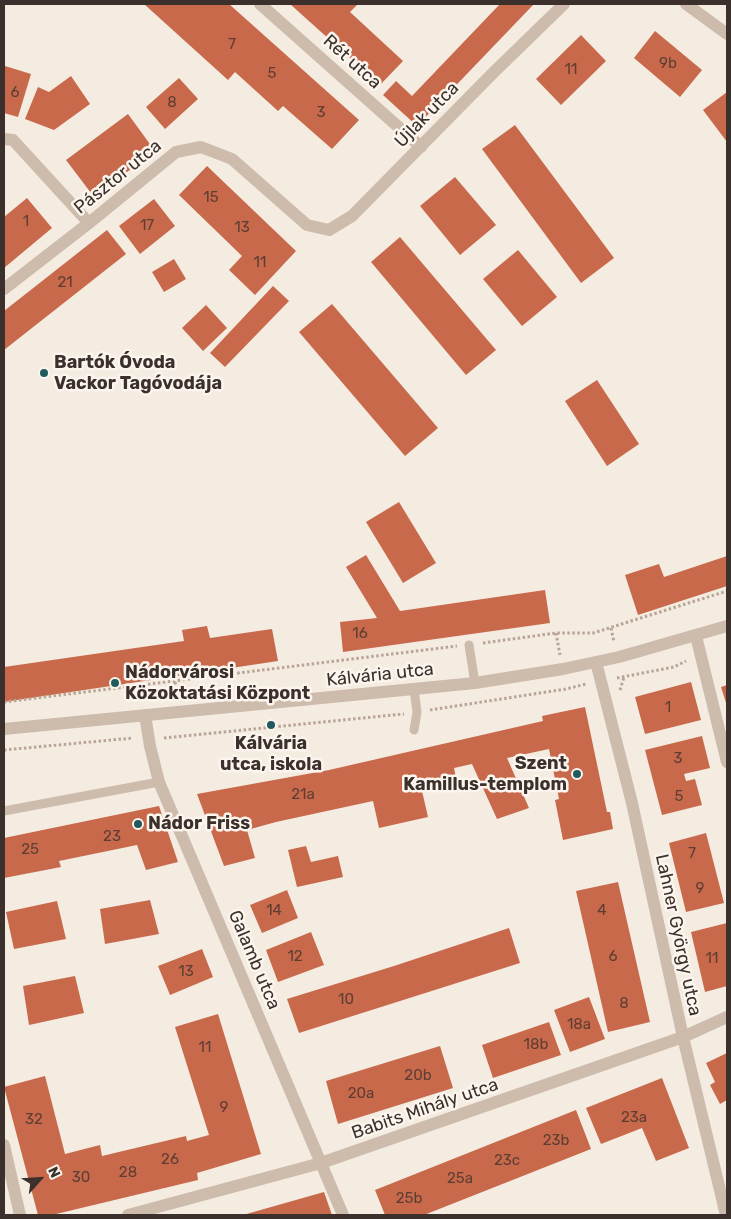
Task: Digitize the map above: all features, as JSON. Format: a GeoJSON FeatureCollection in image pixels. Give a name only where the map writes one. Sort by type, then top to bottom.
{"type":"FeatureCollection","features":[{"type":"Feature","properties":{"kind":"street","name":"Rét utca"},"geometry":{"type":"LineString","coordinates":[[260,4],[421,147]]}},
{"type":"Feature","properties":{"kind":"street","name":"Újlak utca"},"geometry":{"type":"LineString","coordinates":[[307,225],[329,230],[352,216],[492,73],[564,4]]}},
{"type":"Feature","properties":{"kind":"street"},"geometry":{"type":"LineString","coordinates":[[686,4],[727,34]]}},
{"type":"Feature","properties":{"kind":"street"},"geometry":{"type":"LineString","coordinates":[[4,139],[13,140],[89,224]]}},
{"type":"Feature","properties":{"kind":"street","name":"Pásztor utca"},"geometry":{"type":"LineString","coordinates":[[4,289],[89,224],[176,152],[201,147],[232,159],[307,225]]}},
{"type":"Feature","properties":{"kind":"street","name":"Kálvária utca"},"geometry":{"type":"LineString","coordinates":[[4,729],[475,683],[596,662],[727,626]]}},
{"type":"Feature","properties":{"kind":"street"},"geometry":{"type":"LineString","coordinates":[[696,636],[727,762]]}},
{"type":"Feature","properties":{"kind":"street","name":"Lahner György utca"},"geometry":{"type":"LineString","coordinates":[[596,662],[632,803],[683,1037],[726,1215]]}},
{"type":"Feature","properties":{"kind":"street","name":"Galamb utca"},"geometry":{"type":"LineString","coordinates":[[144,715],[159,782],[343,1215]]}},
{"type":"Feature","properties":{"kind":"street","name":"Babits Mihály utca"},"geometry":{"type":"LineString","coordinates":[[128,1215],[321,1163],[683,1037],[727,1017]]}},
{"type":"Feature","properties":{"kind":"street"},"geometry":{"type":"LineString","coordinates":[[4,1145],[20,1215]]}},
{"type":"Feature","properties":{"kind":"lane"},"geometry":{"type":"LineString","coordinates":[[469,645],[475,683]]}},
{"type":"Feature","properties":{"kind":"lane"},"geometry":{"type":"LineString","coordinates":[[414,689],[417,712],[414,730]]}},
{"type":"Feature","properties":{"kind":"lane"},"geometry":{"type":"LineString","coordinates":[[4,811],[159,782]]}},
{"type":"Feature","properties":{"kind":"path"},"geometry":{"type":"LineString","coordinates":[[4,702],[556,633],[593,633],[727,591]]}},
{"type":"Feature","properties":{"kind":"building"},"geometry":{"type":"Polygon","coordinates":[[[144,4],[229,4],[359,120],[332,149],[283,106],[278,111],[235,72],[228,80],[144,4]]]}},
{"type":"Feature","properties":{"kind":"building"},"geometry":{"type":"Polygon","coordinates":[[[290,4],[358,4],[350,12],[403,61],[380,85],[290,4]]]}},
{"type":"Feature","properties":{"kind":"building"},"geometry":{"type":"Polygon","coordinates":[[[500,4],[534,4],[417,126],[383,95],[396,81],[412,96],[500,4]]]}},
{"type":"Feature","properties":{"kind":"building"},"geometry":{"type":"Polygon","coordinates":[[[655,31],[702,70],[680,97],[634,58],[655,31]]]}},
{"type":"Feature","properties":{"kind":"building"},"geometry":{"type":"Polygon","coordinates":[[[581,35],[606,61],[561,105],[536,79],[581,35]]]}},
{"type":"Feature","properties":{"kind":"building"},"geometry":{"type":"Polygon","coordinates":[[[5,66],[31,74],[18,117],[4,113],[5,66]]]}},
{"type":"Feature","properties":{"kind":"building"},"geometry":{"type":"Polygon","coordinates":[[[71,76],[90,104],[54,130],[25,119],[38,87],[49,92],[71,76]]]}},
{"type":"Feature","properties":{"kind":"building"},"geometry":{"type":"Polygon","coordinates":[[[179,78],[198,99],[165,129],[146,107],[179,78]]]}},
{"type":"Feature","properties":{"kind":"building"},"geometry":{"type":"Polygon","coordinates":[[[727,92],[727,142],[703,110],[727,92]]]}},
{"type":"Feature","properties":{"kind":"building"},"geometry":{"type":"Polygon","coordinates":[[[128,114],[155,151],[94,197],[66,160],[128,114]]]}},
{"type":"Feature","properties":{"kind":"building"},"geometry":{"type":"Polygon","coordinates":[[[515,125],[614,258],[581,283],[482,149],[515,125]]]}},
{"type":"Feature","properties":{"kind":"building"},"geometry":{"type":"Polygon","coordinates":[[[207,166],[296,251],[255,295],[229,270],[242,256],[179,195],[207,166]]]}},
{"type":"Feature","properties":{"kind":"building"},"geometry":{"type":"Polygon","coordinates":[[[455,177],[496,225],[460,255],[420,206],[455,177]]]}},
{"type":"Feature","properties":{"kind":"building"},"geometry":{"type":"Polygon","coordinates":[[[27,198],[52,228],[4,268],[4,217],[27,198]]]}},
{"type":"Feature","properties":{"kind":"building"},"geometry":{"type":"Polygon","coordinates":[[[154,199],[175,226],[140,254],[119,226],[154,199]]]}},
{"type":"Feature","properties":{"kind":"building","name":"Bartók Óvoda Vackor Tagóvodája"},"geometry":{"type":"Polygon","coordinates":[[[107,230],[126,254],[4,350],[4,311],[107,230]]]}},
{"type":"Feature","properties":{"kind":"building"},"geometry":{"type":"Polygon","coordinates":[[[400,237],[496,350],[466,375],[371,262],[400,237]]]}},
{"type":"Feature","properties":{"kind":"building"},"geometry":{"type":"Polygon","coordinates":[[[518,250],[557,297],[522,326],[483,279],[518,250]]]}},
{"type":"Feature","properties":{"kind":"building"},"geometry":{"type":"Polygon","coordinates":[[[174,259],[186,279],[164,292],[152,272],[174,259]]]}},
{"type":"Feature","properties":{"kind":"building"},"geometry":{"type":"Polygon","coordinates":[[[273,286],[289,301],[225,367],[210,353],[273,286]]]}},
{"type":"Feature","properties":{"kind":"building"},"geometry":{"type":"Polygon","coordinates":[[[332,304],[438,428],[405,456],[299,332],[332,304]]]}},
{"type":"Feature","properties":{"kind":"building"},"geometry":{"type":"Polygon","coordinates":[[[206,305],[227,328],[203,351],[182,328],[206,305]]]}},
{"type":"Feature","properties":{"kind":"building"},"geometry":{"type":"Polygon","coordinates":[[[597,380],[639,444],[607,466],[565,401],[597,380]]]}},
{"type":"Feature","properties":{"kind":"building"},"geometry":{"type":"Polygon","coordinates":[[[399,502],[436,563],[403,583],[366,522],[399,502]]]}},
{"type":"Feature","properties":{"kind":"building"},"geometry":{"type":"Polygon","coordinates":[[[366,555],[400,611],[545,590],[550,623],[343,652],[340,622],[377,618],[346,567],[366,555]]]}},
{"type":"Feature","properties":{"kind":"building"},"geometry":{"type":"Polygon","coordinates":[[[727,556],[727,586],[638,615],[625,575],[659,564],[664,577],[727,556]]]}},
{"type":"Feature","properties":{"kind":"building","name":"Nádorvárosi Közoktatási Központ"},"geometry":{"type":"Polygon","coordinates":[[[207,626],[210,638],[272,629],[278,661],[4,702],[4,667],[184,641],[182,630],[207,626]]]}},
{"type":"Feature","properties":{"kind":"building"},"geometry":{"type":"Polygon","coordinates":[[[691,682],[701,720],[645,734],[635,697],[691,682]]]}},
{"type":"Feature","properties":{"kind":"building"},"geometry":{"type":"Polygon","coordinates":[[[727,685],[727,706],[721,687],[727,685]]]}},
{"type":"Feature","properties":{"kind":"building"},"geometry":{"type":"Polygon","coordinates":[[[585,707],[607,812],[610,812],[613,829],[563,840],[555,800],[559,799],[549,749],[507,758],[529,808],[497,819],[472,764],[454,768],[457,783],[422,791],[428,817],[379,828],[373,801],[276,822],[247,830],[255,858],[224,866],[197,794],[329,770],[543,721],[542,716],[585,707]]]}},
{"type":"Feature","properties":{"kind":"building"},"geometry":{"type":"Polygon","coordinates":[[[702,736],[710,768],[684,774],[686,781],[695,779],[702,805],[662,815],[645,750],[702,736]]]}},
{"type":"Feature","properties":{"kind":"building"},"geometry":{"type":"Polygon","coordinates":[[[159,806],[178,862],[146,870],[137,845],[59,861],[61,867],[4,878],[4,838],[159,806]]]}},
{"type":"Feature","properties":{"kind":"building"},"geometry":{"type":"Polygon","coordinates":[[[706,833],[724,903],[686,912],[669,843],[706,833]]]}},
{"type":"Feature","properties":{"kind":"building"},"geometry":{"type":"Polygon","coordinates":[[[306,846],[311,862],[338,856],[343,877],[297,887],[288,850],[306,846]]]}},
{"type":"Feature","properties":{"kind":"building"},"geometry":{"type":"Polygon","coordinates":[[[618,882],[650,1022],[608,1032],[576,891],[618,882]]]}},
{"type":"Feature","properties":{"kind":"building"},"geometry":{"type":"Polygon","coordinates":[[[287,890],[298,918],[262,933],[250,905],[287,890]]]}},
{"type":"Feature","properties":{"kind":"building"},"geometry":{"type":"Polygon","coordinates":[[[150,900],[159,934],[105,944],[100,909],[150,900]]]}},
{"type":"Feature","properties":{"kind":"building"},"geometry":{"type":"Polygon","coordinates":[[[57,901],[66,939],[14,949],[6,912],[57,901]]]}},
{"type":"Feature","properties":{"kind":"building"},"geometry":{"type":"Polygon","coordinates":[[[727,923],[727,986],[705,992],[691,932],[727,923]]]}},
{"type":"Feature","properties":{"kind":"building"},"geometry":{"type":"Polygon","coordinates":[[[509,928],[520,963],[299,1033],[287,999],[509,928]]]}},
{"type":"Feature","properties":{"kind":"building"},"geometry":{"type":"Polygon","coordinates":[[[311,932],[324,965],[278,982],[266,950],[311,932]]]}},
{"type":"Feature","properties":{"kind":"building"},"geometry":{"type":"Polygon","coordinates":[[[202,949],[213,977],[170,995],[158,966],[202,949]]]}},
{"type":"Feature","properties":{"kind":"building"},"geometry":{"type":"Polygon","coordinates":[[[75,976],[84,1013],[29,1025],[23,986],[75,976]]]}},
{"type":"Feature","properties":{"kind":"building"},"geometry":{"type":"Polygon","coordinates":[[[589,997],[605,1039],[570,1052],[554,1010],[589,997]]]}},
{"type":"Feature","properties":{"kind":"building"},"geometry":{"type":"Polygon","coordinates":[[[218,1014],[261,1154],[197,1173],[198,1180],[52,1215],[38,1215],[4,1087],[45,1076],[65,1154],[100,1145],[102,1156],[186,1136],[187,1141],[209,1135],[175,1027],[218,1014]]]}},
{"type":"Feature","properties":{"kind":"building"},"geometry":{"type":"Polygon","coordinates":[[[549,1022],[561,1055],[493,1078],[482,1045],[549,1022]]]}},
{"type":"Feature","properties":{"kind":"building"},"geometry":{"type":"Polygon","coordinates":[[[440,1046],[453,1088],[338,1124],[326,1081],[440,1046]]]}},
{"type":"Feature","properties":{"kind":"building"},"geometry":{"type":"Polygon","coordinates":[[[727,1053],[727,1100],[720,1104],[710,1085],[715,1082],[706,1063],[727,1053]]]}},
{"type":"Feature","properties":{"kind":"building"},"geometry":{"type":"Polygon","coordinates":[[[662,1078],[689,1148],[656,1161],[642,1128],[601,1144],[586,1108],[662,1078]]]}},
{"type":"Feature","properties":{"kind":"building"},"geometry":{"type":"Polygon","coordinates":[[[576,1110],[591,1149],[424,1215],[385,1215],[375,1190],[576,1110]]]}},
{"type":"Feature","properties":{"kind":"building"},"geometry":{"type":"Polygon","coordinates":[[[324,1192],[332,1215],[243,1215],[324,1192]]]}},
{"type":"Feature","properties":{"kind":"place","name":"Bartók Óvoda Vackor Tagóvodája"},"geometry":{"type":"Point","coordinates":[44,373]}},
{"type":"Feature","properties":{"kind":"place","name":"Nádorvárosi Közoktatási Központ"},"geometry":{"type":"Point","coordinates":[115,683]}},
{"type":"Feature","properties":{"kind":"place","name":"Kálvária utca, iskola"},"geometry":{"type":"Point","coordinates":[271,725]}},
{"type":"Feature","properties":{"kind":"place","name":"Szent Kamillus-templom"},"geometry":{"type":"Point","coordinates":[577,774]}},
{"type":"Feature","properties":{"kind":"place","name":"Nádor Friss"},"geometry":{"type":"Point","coordinates":[138,824]}}]}
